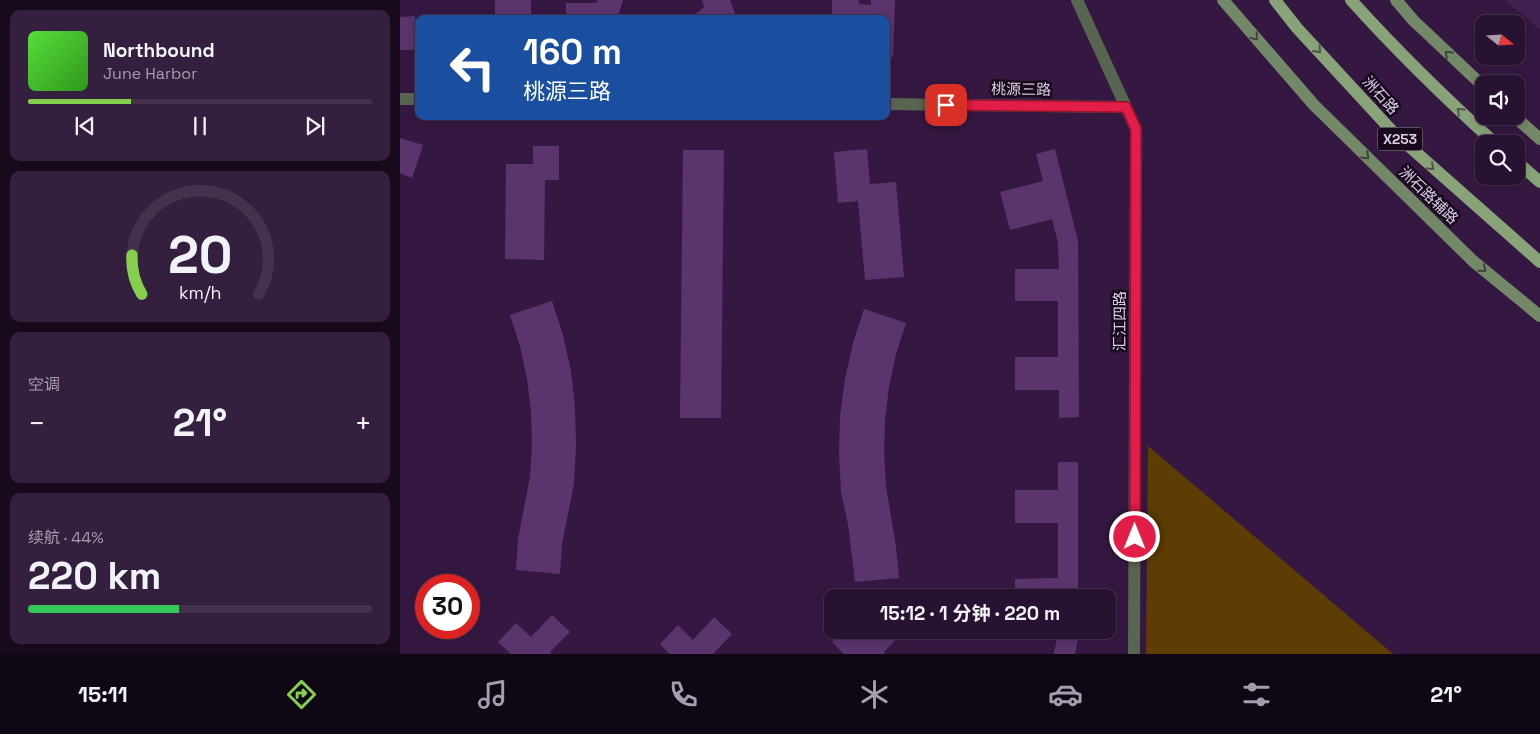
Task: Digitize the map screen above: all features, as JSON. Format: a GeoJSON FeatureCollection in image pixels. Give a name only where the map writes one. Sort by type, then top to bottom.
{"type":"FeatureCollection","features":[{"type":"Feature","properties":{"kind":"main road","name":"洲石路辅路"},"geometry":{"type":"LineString","coordinates":[[1223,0],[1314,105],[1473,260],[1540,316]]}},
{"type":"Feature","properties":{"kind":"main road","name":"洲石路"},"geometry":{"type":"LineString","coordinates":[[1275,0],[1297,28],[1392,132],[1540,262]]}},
{"type":"Feature","properties":{"kind":"main road"},"geometry":{"type":"LineString","coordinates":[[1351,0],[1395,49],[1486,135]]}},
{"type":"Feature","properties":{"kind":"main road"},"geometry":{"type":"LineString","coordinates":[[1396,0],[1413,20],[1475,79]]}},
{"type":"Feature","properties":{"kind":"main road"},"geometry":{"type":"LineString","coordinates":[[1524,125],[1540,139]]}},
{"type":"Feature","properties":{"kind":"main road"},"geometry":{"type":"LineString","coordinates":[[1525,169],[1540,182]]}},
{"type":"Feature","properties":{"kind":"street","name":"汇江四路"},"geometry":{"type":"LineString","coordinates":[[1077,0],[1136,129],[1134,654]]}},
{"type":"Feature","properties":{"kind":"street"},"geometry":{"type":"LineString","coordinates":[[400,99],[415,99]]}},
{"type":"Feature","properties":{"kind":"street","name":"桃源三路"},"geometry":{"type":"LineString","coordinates":[[890,104],[1126,107]]}},
{"type":"Feature","properties":{"kind":"shaded area"},"geometry":{"type":"Polygon","coordinates":[[[1505,0],[1540,0],[1540,30],[1525,17],[1525,15],[1505,0]]]}},
{"type":"Feature","properties":{"kind":"shaded area"},"geometry":{"type":"Polygon","coordinates":[[[1148,446],[1393,654],[1146,654],[1148,446]]]}},
{"type":"Feature","properties":{"kind":"building"},"geometry":{"type":"Polygon","coordinates":[[[495,0],[531,0],[531,15],[495,15],[495,0]]]}},
{"type":"Feature","properties":{"kind":"building"},"geometry":{"type":"Polygon","coordinates":[[[597,0],[623,0],[618,15],[566,15],[566,3],[597,3],[597,0]]]}},
{"type":"Feature","properties":{"kind":"building"},"geometry":{"type":"Polygon","coordinates":[[[702,0],[730,0],[736,15],[695,15],[704,7],[702,0]]]}},
{"type":"Feature","properties":{"kind":"building"},"geometry":{"type":"Polygon","coordinates":[[[832,0],[859,0],[859,4],[871,5],[871,0],[895,0],[893,57],[890,57],[890,15],[832,15],[832,0]]]}},
{"type":"Feature","properties":{"kind":"building"},"geometry":{"type":"Polygon","coordinates":[[[415,16],[415,50],[400,50],[400,17],[415,16]]]}},
{"type":"Feature","properties":{"kind":"building"},"geometry":{"type":"Polygon","coordinates":[[[400,138],[423,145],[412,178],[400,173],[400,138]]]}},
{"type":"Feature","properties":{"kind":"building"},"geometry":{"type":"Polygon","coordinates":[[[533,146],[559,146],[559,180],[545,180],[544,260],[505,259],[506,164],[533,164],[533,146]]]}},
{"type":"Feature","properties":{"kind":"building"},"geometry":{"type":"Polygon","coordinates":[[[867,149],[870,184],[896,182],[904,277],[865,280],[858,201],[838,203],[834,152],[867,149]]]}},
{"type":"Feature","properties":{"kind":"building"},"geometry":{"type":"Polygon","coordinates":[[[1055,149],[1078,241],[1079,417],[1059,418],[1059,390],[1015,390],[1015,357],[1058,357],[1058,301],[1015,301],[1015,269],[1059,269],[1058,243],[1052,219],[1010,230],[1000,192],[1043,181],[1036,154],[1055,149]]]}},
{"type":"Feature","properties":{"kind":"building"},"geometry":{"type":"Polygon","coordinates":[[[683,150],[724,150],[721,418],[680,418],[683,150]]]}},
{"type":"Feature","properties":{"kind":"building"},"geometry":{"type":"Polygon","coordinates":[[[552,301],[563,335],[571,371],[575,408],[574,484],[562,544],[560,574],[516,570],[518,539],[530,477],[532,444],[531,411],[527,379],[520,346],[510,315],[552,301]]]}},
{"type":"Feature","properties":{"kind":"building"},"geometry":{"type":"Polygon","coordinates":[[[864,309],[906,323],[896,354],[889,387],[884,453],[886,486],[899,578],[855,582],[848,524],[841,492],[840,416],[845,379],[853,343],[864,309]]]}},
{"type":"Feature","properties":{"kind":"building"},"geometry":{"type":"Polygon","coordinates":[[[1058,462],[1078,462],[1078,589],[1015,589],[1015,579],[1058,578],[1058,523],[1015,523],[1015,490],[1058,490],[1058,462]]]}},
{"type":"Feature","properties":{"kind":"building"},"geometry":{"type":"Polygon","coordinates":[[[552,615],[570,632],[550,652],[551,654],[511,654],[498,642],[516,623],[531,637],[552,615]]]}},
{"type":"Feature","properties":{"kind":"building"},"geometry":{"type":"Polygon","coordinates":[[[714,617],[732,634],[713,654],[670,654],[660,644],[678,625],[693,640],[714,617]]]}},
{"type":"Feature","properties":{"kind":"building"},"geometry":{"type":"Polygon","coordinates":[[[835,639],[896,639],[884,654],[844,654],[832,642],[835,639]]]}},
{"type":"Feature","properties":{"kind":"building"},"geometry":{"type":"Polygon","coordinates":[[[1056,639],[1078,639],[1075,654],[1054,654],[1056,639]]]}},
{"type":"Feature","properties":{"kind":"route"},"geometry":{"type":"LineString","coordinates":[[946,105],[1126,107],[1136,129],[1135,537]]}}]}
